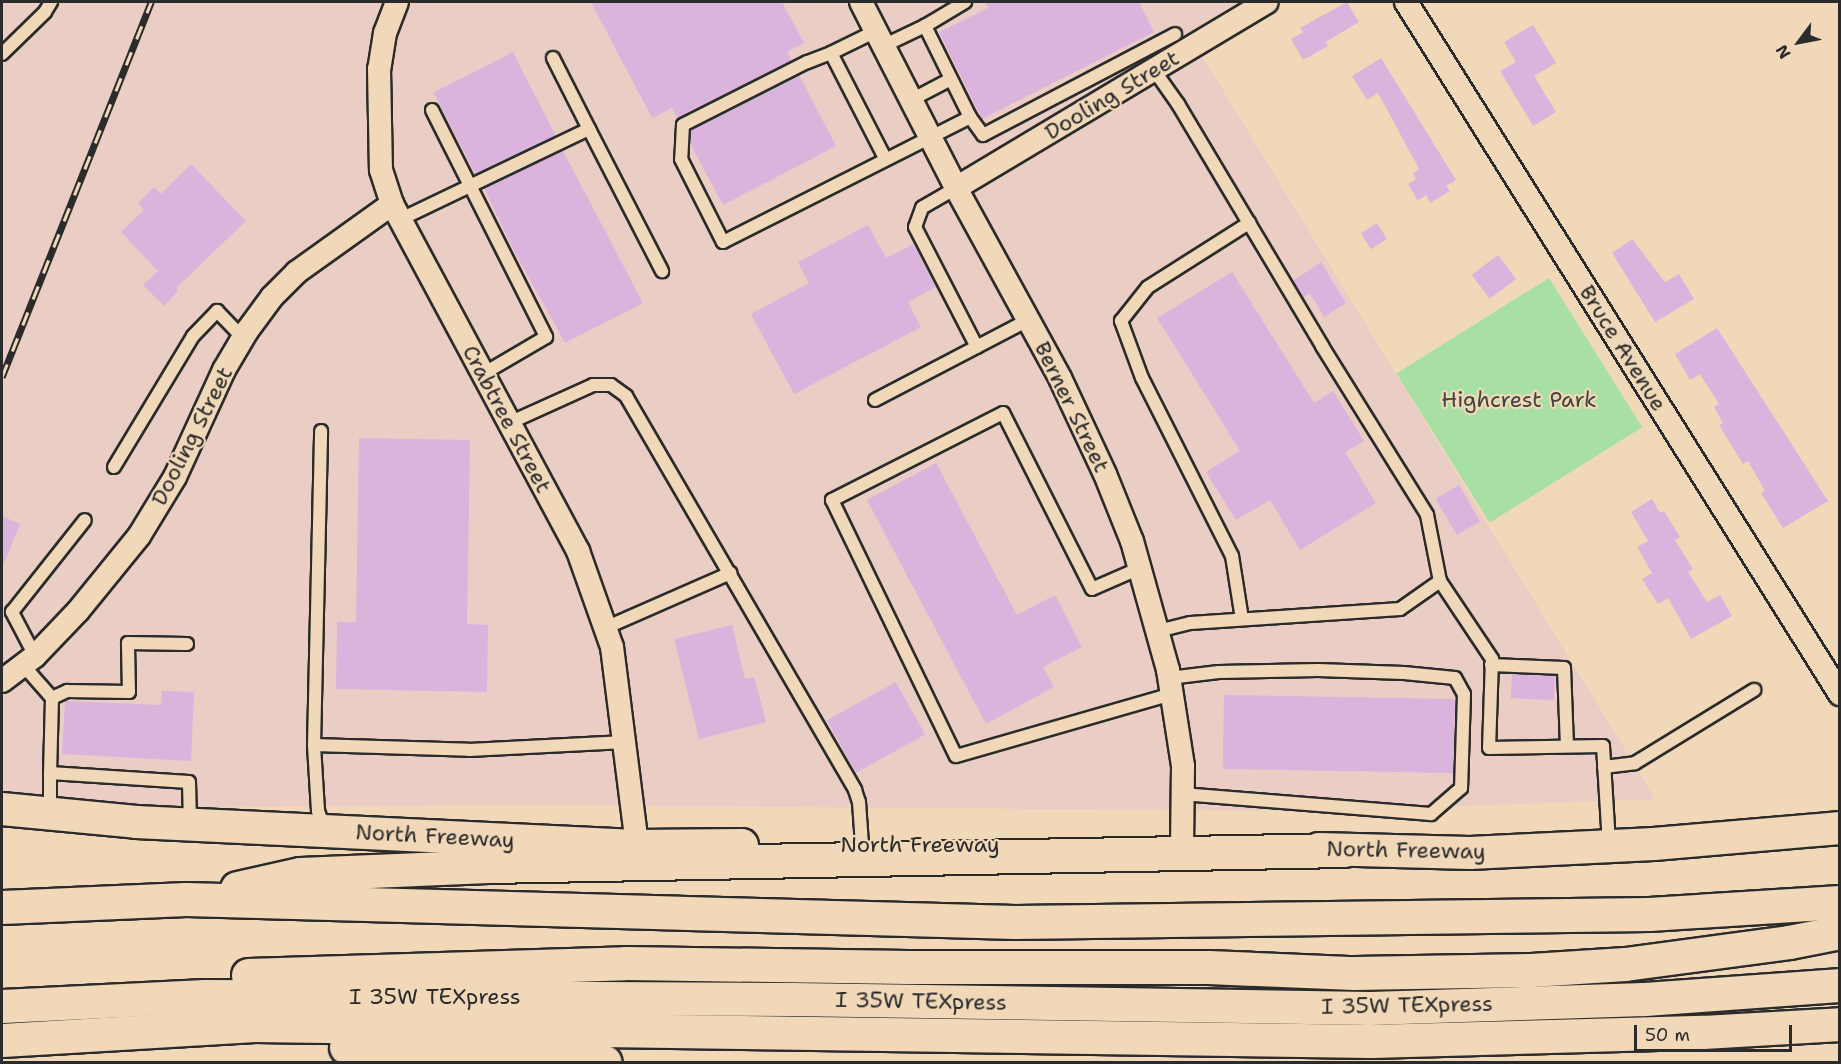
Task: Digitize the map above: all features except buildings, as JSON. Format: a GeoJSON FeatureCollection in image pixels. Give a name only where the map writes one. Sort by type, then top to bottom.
{"type":"FeatureCollection","features":[{"type":"Feature","properties":{"kind":"highway"},"geometry":{"type":"LineString","coordinates":[[186,898],[300,874],[488,866],[1344,850]]}},
{"type":"Feature","properties":{"kind":"highway"},"geometry":{"type":"LineString","coordinates":[[2,907],[186,898],[1015,922],[1649,914],[1839,902]]}},
{"type":"Feature","properties":{"kind":"highway"},"geometry":{"type":"LineString","coordinates":[[205,996],[235,975],[624,963],[1437,972],[1625,964],[1789,942],[1839,932]]}},
{"type":"Feature","properties":{"kind":"highway","name":"I 35W TEXpress"},"geometry":{"type":"LineString","coordinates":[[2,1006],[205,996],[791,999],[1370,1008],[1644,999],[1839,985]]}},
{"type":"Feature","properties":{"kind":"highway","name":"I 35W TEXpress"},"geometry":{"type":"LineString","coordinates":[[2,1040],[255,1025],[1371,1041],[1703,1032],[1839,1024]]}},
{"type":"Feature","properties":{"kind":"highway"},"geometry":{"type":"LineString","coordinates":[[255,1025],[309,1044],[605,1062]]}},
{"type":"Feature","properties":{"kind":"main road","name":"North Freeway"},"geometry":{"type":"LineString","coordinates":[[2,809],[190,824],[637,846],[1182,846],[1470,853],[1609,846],[1839,828]]}},
{"type":"Feature","properties":{"kind":"street","name":"Crabtree Street"},"geometry":{"type":"LineString","coordinates":[[397,2],[385,33],[379,69],[381,170],[396,212],[578,551],[612,647],[637,846]]}},
{"type":"Feature","properties":{"kind":"street","name":"Berner Street"},"geometry":{"type":"LineString","coordinates":[[861,2],[956,188],[1028,320],[1105,474],[1140,568],[1158,631],[1170,686],[1183,766],[1182,846]]}},
{"type":"Feature","properties":{"kind":"street","name":"Dooling Street"},"geometry":{"type":"LineString","coordinates":[[956,188],[1267,2]]}},
{"type":"Feature","properties":{"kind":"street","name":"Bruce Avenue"},"geometry":{"type":"LineString","coordinates":[[1406,2],[1839,694]]}},
{"type":"Feature","properties":{"kind":"street","name":"Dooling Street"},"geometry":{"type":"LineString","coordinates":[[2,681],[29,661],[78,611],[139,536],[175,477],[224,370],[272,297],[297,272],[396,212]]}},
{"type":"Feature","properties":{"kind":"lane"},"geometry":{"type":"LineString","coordinates":[[2,54],[45,12],[51,2]]}},
{"type":"Feature","properties":{"kind":"lane"},"geometry":{"type":"LineString","coordinates":[[965,2],[925,26],[879,38],[807,62],[683,125],[681,159],[723,242],[929,135],[970,117]]}},
{"type":"Feature","properties":{"kind":"lane"},"geometry":{"type":"LineString","coordinates":[[925,26],[970,117],[983,135],[1175,34]]}},
{"type":"Feature","properties":{"kind":"lane"},"geometry":{"type":"LineString","coordinates":[[831,53],[885,158]]}},
{"type":"Feature","properties":{"kind":"lane"},"geometry":{"type":"LineString","coordinates":[[553,58],[662,271]]}},
{"type":"Feature","properties":{"kind":"lane"},"geometry":{"type":"LineString","coordinates":[[1154,70],[1178,104],[1426,515],[1440,581],[1492,659],[1490,748],[1603,746],[1609,846]]}},
{"type":"Feature","properties":{"kind":"lane"},"geometry":{"type":"LineString","coordinates":[[911,100],[951,79]]}},
{"type":"Feature","properties":{"kind":"lane"},"geometry":{"type":"LineString","coordinates":[[432,110],[546,337],[483,374]]}},
{"type":"Feature","properties":{"kind":"lane"},"geometry":{"type":"LineString","coordinates":[[396,212],[470,186],[589,129]]}},
{"type":"Feature","properties":{"kind":"lane"},"geometry":{"type":"LineString","coordinates":[[956,188],[922,208],[915,227],[977,347]]}},
{"type":"Feature","properties":{"kind":"lane"},"geometry":{"type":"LineString","coordinates":[[1242,619],[1232,555],[1142,378],[1121,321],[1148,287],[1249,223]]}},
{"type":"Feature","properties":{"kind":"lane"},"geometry":{"type":"LineString","coordinates":[[114,466],[194,336],[217,311],[243,338]]}},
{"type":"Feature","properties":{"kind":"lane"},"geometry":{"type":"LineString","coordinates":[[875,400],[1028,320]]}},
{"type":"Feature","properties":{"kind":"lane"},"geometry":{"type":"LineString","coordinates":[[509,423],[593,384],[611,385],[626,396],[855,790],[859,802],[862,845]]}},
{"type":"Feature","properties":{"kind":"lane"},"geometry":{"type":"LineString","coordinates":[[1140,568],[1092,589],[1003,413],[832,500],[956,756],[1219,672],[1317,670],[1404,673],[1455,678],[1464,694],[1461,788],[1431,814],[1182,794]]}},
{"type":"Feature","properties":{"kind":"lane"},"geometry":{"type":"LineString","coordinates":[[321,431],[314,745],[318,812],[325,831]]}},
{"type":"Feature","properties":{"kind":"lane"},"geometry":{"type":"LineString","coordinates":[[50,813],[52,698],[29,661],[12,612],[86,520]]}},
{"type":"Feature","properties":{"kind":"lane"},"geometry":{"type":"LineString","coordinates":[[605,628],[730,573]]}},
{"type":"Feature","properties":{"kind":"lane"},"geometry":{"type":"LineString","coordinates":[[1158,631],[1190,623],[1400,609],[1440,581]]}},
{"type":"Feature","properties":{"kind":"lane"},"geometry":{"type":"LineString","coordinates":[[52,698],[67,691],[129,692],[128,643],[186,644]]}},
{"type":"Feature","properties":{"kind":"lane"},"geometry":{"type":"LineString","coordinates":[[1491,666],[1564,668],[1567,746]]}},
{"type":"Feature","properties":{"kind":"lane"},"geometry":{"type":"LineString","coordinates":[[1604,767],[1635,763],[1754,690]]}},
{"type":"Feature","properties":{"kind":"lane"},"geometry":{"type":"LineString","coordinates":[[314,745],[468,750],[625,742]]}},
{"type":"Feature","properties":{"kind":"lane"},"geometry":{"type":"LineString","coordinates":[[50,772],[189,782],[190,824]]}},
{"type":"Feature","properties":{"kind":"shaded area"},"geometry":{"type":"Polygon","coordinates":[[[2,2],[1238,2],[1188,33],[1655,799],[1321,811],[525,805],[2,809],[2,2]]]}},
{"type":"Feature","properties":{"kind":"green space","name":"Highcrest Park"},"geometry":{"type":"Polygon","coordinates":[[[1549,278],[1642,427],[1490,523],[1396,373],[1549,278]]]}},
{"type":"Feature","properties":{"kind":"railway"},"geometry":{"type":"LineString","coordinates":[[2,377],[151,2]]}}]}
